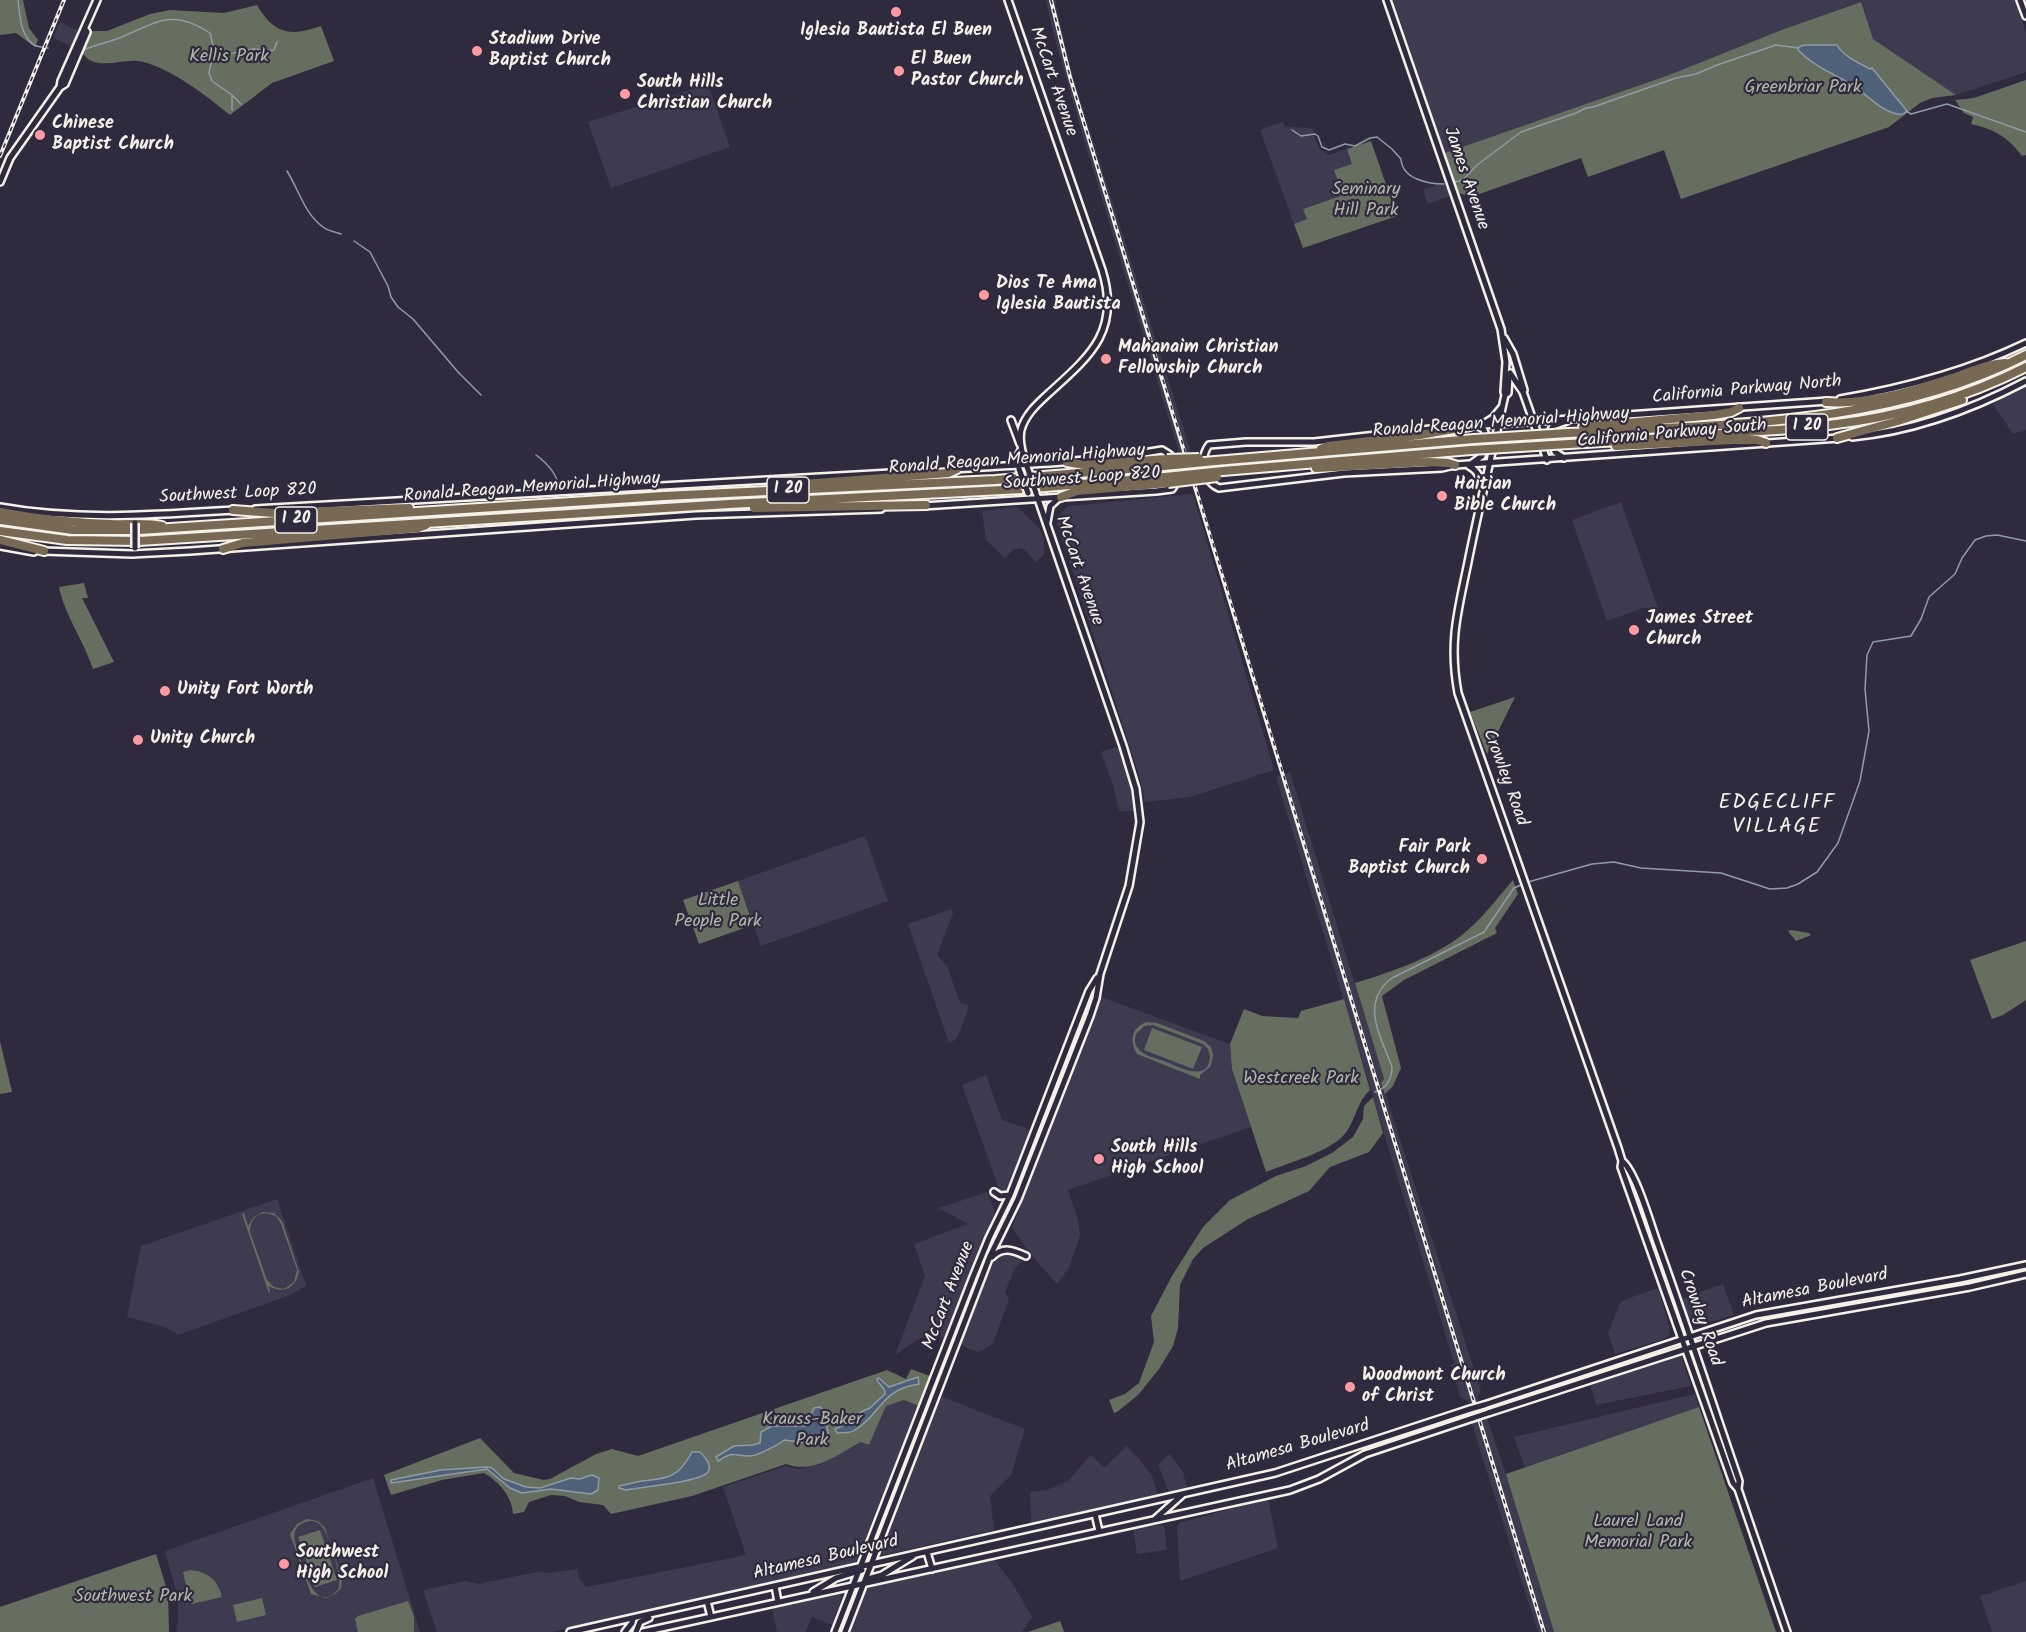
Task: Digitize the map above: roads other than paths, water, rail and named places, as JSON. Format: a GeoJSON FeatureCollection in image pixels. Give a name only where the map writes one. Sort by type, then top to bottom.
{"type":"FeatureCollection","features":[{"type":"Feature","properties":{"kind":"highway","name":"Ronald Reagan Memorial Highway"},"geometry":{"type":"LineString","coordinates":[[0,520],[55,529],[93,531],[170,528],[582,501],[994,480],[1165,463],[1215,461],[1474,439],[1768,421],[1894,403],[1932,393],[2026,356]]}},
{"type":"Feature","properties":{"kind":"highway"},"geometry":{"type":"LineString","coordinates":[[1826,402],[1842,403],[1881,397],[1936,383],[1994,364],[2013,362]]}},
{"type":"Feature","properties":{"kind":"highway","name":"Ronald Reagan Memorial Highway"},"geometry":{"type":"LineString","coordinates":[[0,531],[68,540],[118,541],[1166,480],[1222,474],[1235,470],[1471,450],[1790,429],[1854,422],[1925,406],[2004,379],[2026,367]]}},
{"type":"Feature","properties":{"kind":"highway"},"geometry":{"type":"LineString","coordinates":[[1837,438],[1951,404],[1982,392],[2004,379]]}},
{"type":"Feature","properties":{"kind":"highway"},"geometry":{"type":"LineString","coordinates":[[1568,433],[1583,427],[1697,417],[1731,412],[1739,408]]}},
{"type":"Feature","properties":{"kind":"highway"},"geometry":{"type":"LineString","coordinates":[[1312,453],[1328,446],[1436,433],[1471,425]]}},
{"type":"Feature","properties":{"kind":"highway"},"geometry":{"type":"LineString","coordinates":[[1604,442],[1610,446],[1733,440],[1757,440],[1766,443]]}},
{"type":"Feature","properties":{"kind":"highway"},"geometry":{"type":"LineString","coordinates":[[1067,462],[1084,465],[1165,463]]}},
{"type":"Feature","properties":{"kind":"highway"},"geometry":{"type":"LineString","coordinates":[[1300,465],[1307,468],[1428,462],[1462,465]]}},
{"type":"Feature","properties":{"kind":"highway"},"geometry":{"type":"LineString","coordinates":[[784,490],[801,484],[948,473],[957,469]]}},
{"type":"Feature","properties":{"kind":"highway"},"geometry":{"type":"LineString","coordinates":[[1061,496],[1077,491],[1166,480]]}},
{"type":"Feature","properties":{"kind":"highway"},"geometry":{"type":"LineString","coordinates":[[729,504],[741,508],[926,505]]}},
{"type":"Feature","properties":{"kind":"highway"},"geometry":{"type":"LineString","coordinates":[[233,510],[274,513],[411,508],[422,512]]}},
{"type":"Feature","properties":{"kind":"highway"},"geometry":{"type":"LineString","coordinates":[[0,512],[42,519],[114,525],[154,524],[170,528]]}},
{"type":"Feature","properties":{"kind":"highway"},"geometry":{"type":"LineString","coordinates":[[223,549],[243,543],[418,528],[433,522]]}},
{"type":"Feature","properties":{"kind":"highway"},"geometry":{"type":"LineString","coordinates":[[0,540],[44,551]]}},
{"type":"Feature","properties":{"kind":"main road"},"geometry":{"type":"LineString","coordinates":[[0,182],[10,158],[60,87],[76,55],[97,0]]}},
{"type":"Feature","properties":{"kind":"main road","name":"McCart Avenue"},"geometry":{"type":"LineString","coordinates":[[845,1632],[989,1260],[1018,1199],[1075,1056],[1096,998],[1100,974],[1130,886],[1139,832],[1136,789],[1123,746],[1021,446],[1021,432],[1027,416],[1086,359],[1098,343],[1106,325],[1108,294],[1102,270],[1008,0]]}},
{"type":"Feature","properties":{"kind":"main road","name":"James Avenue"},"geometry":{"type":"LineString","coordinates":[[1386,0],[1503,338],[1507,372]]}},
{"type":"Feature","properties":{"kind":"main road"},"geometry":{"type":"LineString","coordinates":[[2020,0],[2026,16]]}},
{"type":"Feature","properties":{"kind":"main road"},"geometry":{"type":"LineString","coordinates":[[1503,338],[1509,345],[1521,377],[1523,392]]}},
{"type":"Feature","properties":{"kind":"main road","name":"California Parkway North"},"geometry":{"type":"LineString","coordinates":[[1534,422],[1826,402],[1880,392],[1929,379],[1975,364],[2026,343]]}},
{"type":"Feature","properties":{"kind":"main road"},"geometry":{"type":"LineString","coordinates":[[1507,372],[1514,371],[1521,377]]}},
{"type":"Feature","properties":{"kind":"main road"},"geometry":{"type":"LineString","coordinates":[[1507,372],[1516,379],[1523,392],[1547,460]]}},
{"type":"Feature","properties":{"kind":"main road","name":"Crowley Road"},"geometry":{"type":"LineString","coordinates":[[1507,372],[1504,392],[1506,395],[1454,629],[1453,663],[1458,693],[1622,1161],[1621,1167],[1681,1339],[1733,1483],[1738,1489],[1787,1632]]}},
{"type":"Feature","properties":{"kind":"main road","name":"California Parkway South"},"geometry":{"type":"LineString","coordinates":[[1490,463],[1873,435],[1926,423],[1963,411],[2026,381]]}},
{"type":"Feature","properties":{"kind":"main road"},"geometry":{"type":"LineString","coordinates":[[1480,425],[1493,418],[1504,403]]}},
{"type":"Feature","properties":{"kind":"main road"},"geometry":{"type":"LineString","coordinates":[[1564,459],[1555,452],[1550,432],[1555,425],[1574,419]]}},
{"type":"Feature","properties":{"kind":"main road"},"geometry":{"type":"LineString","coordinates":[[1008,465],[1019,456],[1021,446],[1011,420]]}},
{"type":"Feature","properties":{"kind":"main road"},"geometry":{"type":"LineString","coordinates":[[1490,463],[1448,468],[1344,473],[1219,488],[1213,486],[1208,480],[1203,454],[1209,445],[1225,443],[1314,442],[1413,430],[1534,422]]}},
{"type":"Feature","properties":{"kind":"main road"},"geometry":{"type":"LineString","coordinates":[[1462,465],[1480,458],[1486,437],[1483,428],[1471,425]]}},
{"type":"Feature","properties":{"kind":"main road","name":"Southwest Loop 820"},"geometry":{"type":"LineString","coordinates":[[0,507],[36,513],[80,516],[150,515],[1008,465],[1027,468],[1131,456],[1162,450],[1170,455],[1178,480],[1172,489],[1037,496],[1003,501],[872,510],[696,514],[142,554],[38,552],[0,546]]}},
{"type":"Feature","properties":{"kind":"main road"},"geometry":{"type":"LineString","coordinates":[[1462,465],[1473,468],[1478,473],[1483,494]]}},
{"type":"Feature","properties":{"kind":"main road"},"geometry":{"type":"LineString","coordinates":[[1003,501],[1028,493],[1017,467]]}},
{"type":"Feature","properties":{"kind":"main road"},"geometry":{"type":"LineString","coordinates":[[1047,527],[1048,509],[1061,496]]}},
{"type":"Feature","properties":{"kind":"main road"},"geometry":{"type":"LineString","coordinates":[[142,554],[135,548],[135,523],[150,515]]}},
{"type":"Feature","properties":{"kind":"main road","name":"McCart Avenue"},"geometry":{"type":"LineString","coordinates":[[835,1632],[989,1238],[1010,1195],[1089,991],[1100,974]]}},
{"type":"Feature","properties":{"kind":"main road","name":"Crowley Road"},"geometry":{"type":"LineString","coordinates":[[1622,1161],[1635,1181],[1690,1336],[1739,1481],[1738,1489]]}},
{"type":"Feature","properties":{"kind":"main road"},"geometry":{"type":"LineString","coordinates":[[994,1192],[1000,1196],[1010,1195]]}},
{"type":"Feature","properties":{"kind":"main road"},"geometry":{"type":"LineString","coordinates":[[989,1260],[996,1253],[1006,1249],[1026,1256]]}},
{"type":"Feature","properties":{"kind":"main road","name":"Altamesa Boulevard"},"geometry":{"type":"LineString","coordinates":[[570,1632],[860,1569],[871,1564],[1275,1473],[1470,1410],[1613,1360],[1766,1313],[2026,1265]]}},
{"type":"Feature","properties":{"kind":"main road","name":"Altamesa Boulevard"},"geometry":{"type":"LineString","coordinates":[[643,1632],[1290,1490],[1310,1483],[1365,1454],[1768,1322],[2026,1275]]}},
{"type":"Feature","properties":{"kind":"main road"},"geometry":{"type":"LineString","coordinates":[[969,1288],[977,1291]]}},
{"type":"Feature","properties":{"kind":"main road"},"geometry":{"type":"LineString","coordinates":[[1900,1289],[1902,1299]]}},
{"type":"Feature","properties":{"kind":"main road"},"geometry":{"type":"LineString","coordinates":[[1766,1313],[1768,1322]]}},
{"type":"Feature","properties":{"kind":"main road"},"geometry":{"type":"LineString","coordinates":[[1613,1360],[1614,1371]]}},
{"type":"Feature","properties":{"kind":"main road"},"geometry":{"type":"LineString","coordinates":[[910,1438],[919,1443]]}},
{"type":"Feature","properties":{"kind":"main road"},"geometry":{"type":"LineString","coordinates":[[1718,1443],[1729,1452]]}},
{"type":"Feature","properties":{"kind":"main road"},"geometry":{"type":"LineString","coordinates":[[1154,1520],[1184,1494]]}},
{"type":"Feature","properties":{"kind":"main road"},"geometry":{"type":"LineString","coordinates":[[886,1499],[895,1503]]}},
{"type":"Feature","properties":{"kind":"main road"},"geometry":{"type":"LineString","coordinates":[[1095,1514],[1099,1531]]}},
{"type":"Feature","properties":{"kind":"main road"},"geometry":{"type":"LineString","coordinates":[[927,1552],[932,1569]]}},
{"type":"Feature","properties":{"kind":"main road"},"geometry":{"type":"LineString","coordinates":[[864,1582],[882,1575],[917,1554]]}},
{"type":"Feature","properties":{"kind":"main road"},"geometry":{"type":"LineString","coordinates":[[808,1595],[836,1578],[860,1569]]}},
{"type":"Feature","properties":{"kind":"main road"},"geometry":{"type":"LineString","coordinates":[[775,1586],[778,1602]]}},
{"type":"Feature","properties":{"kind":"main road"},"geometry":{"type":"LineString","coordinates":[[837,1589],[844,1592],[848,1599]]}},
{"type":"Feature","properties":{"kind":"main road"},"geometry":{"type":"LineString","coordinates":[[707,1601],[711,1617]]}},
{"type":"Feature","properties":{"kind":"main road"},"geometry":{"type":"LineString","coordinates":[[636,1632],[640,1622],[659,1616],[663,1611]]}},
{"type":"Feature","properties":{"kind":"main road"},"geometry":{"type":"LineString","coordinates":[[625,1632],[633,1618]]}},
{"type":"Feature","properties":{"kind":"water"},"geometry":{"type":"Polygon","coordinates":[[[1804,45],[1837,45],[1852,59],[1872,68],[1907,111],[1903,114],[1892,113],[1880,107],[1854,86],[1804,56],[1798,50],[1804,45]]]}},
{"type":"Feature","properties":{"kind":"water"},"geometry":{"type":"Polygon","coordinates":[[[918,1377],[919,1384],[896,1391],[889,1396],[855,1430],[837,1433],[835,1429],[842,1426],[846,1419],[870,1408],[885,1394],[877,1379],[879,1378],[889,1387],[918,1377]]]}},
{"type":"Feature","properties":{"kind":"water"},"geometry":{"type":"Polygon","coordinates":[[[820,1407],[824,1411],[829,1438],[823,1445],[784,1440],[757,1454],[731,1455],[718,1461],[716,1457],[734,1446],[760,1443],[761,1432],[772,1426],[805,1426],[814,1408],[820,1407]]]}},
{"type":"Feature","properties":{"kind":"water"},"geometry":{"type":"Polygon","coordinates":[[[692,1452],[700,1452],[707,1462],[709,1470],[703,1476],[656,1486],[626,1490],[619,1488],[619,1486],[639,1481],[672,1475],[682,1467],[692,1452]]]}},
{"type":"Feature","properties":{"kind":"water"},"geometry":{"type":"Polygon","coordinates":[[[492,1468],[504,1479],[526,1487],[540,1488],[571,1478],[580,1479],[592,1475],[599,1478],[598,1490],[591,1494],[551,1489],[522,1493],[510,1488],[487,1469],[391,1483],[391,1480],[441,1470],[492,1468]]]}},
{"type":"Feature","properties":{"kind":"waterway"},"geometry":{"type":"LineString","coordinates":[[18,0],[22,25],[29,41],[39,47],[48,48]]}},
{"type":"Feature","properties":{"kind":"waterway"},"geometry":{"type":"LineString","coordinates":[[86,49],[118,39],[156,22],[186,21],[210,33],[214,49],[209,73],[212,81],[241,104]]}},
{"type":"Feature","properties":{"kind":"waterway"},"geometry":{"type":"LineString","coordinates":[[213,54],[220,56],[254,49],[271,51],[274,50],[277,42]]}},
{"type":"Feature","properties":{"kind":"waterway"},"geometry":{"type":"LineString","coordinates":[[1455,182],[1463,180],[1477,165],[1521,132],[1776,45],[1798,48]]}},
{"type":"Feature","properties":{"kind":"waterway"},"geometry":{"type":"LineString","coordinates":[[232,96],[232,110]]}},
{"type":"Feature","properties":{"kind":"waterway"},"geometry":{"type":"LineString","coordinates":[[1906,111],[1911,114],[1947,104],[2026,132]]}},
{"type":"Feature","properties":{"kind":"waterway"},"geometry":{"type":"LineString","coordinates":[[1292,130],[1301,136],[1315,134],[1322,147],[1329,150],[1345,144],[1355,146],[1377,137],[1401,159],[1402,166],[1411,176],[1431,183],[1444,184]]}},
{"type":"Feature","properties":{"kind":"waterway"},"geometry":{"type":"LineString","coordinates":[[287,171],[302,201],[316,221],[325,228],[341,234]]}},
{"type":"Feature","properties":{"kind":"waterway"},"geometry":{"type":"LineString","coordinates":[[354,241],[370,252],[398,307],[413,319],[458,372],[481,395]]}},
{"type":"Feature","properties":{"kind":"waterway"},"geometry":{"type":"LineString","coordinates":[[536,455],[544,461],[556,477],[559,486]]}},
{"type":"Feature","properties":{"kind":"waterway"},"geometry":{"type":"LineString","coordinates":[[1528,882],[1592,864],[1614,862],[1641,868],[1721,873],[1770,889],[1787,888],[1817,872],[1838,843],[1860,781],[1869,731],[1865,689],[1867,655],[1873,642],[1911,636],[1921,619],[1929,597],[1955,574],[1962,558],[1975,540],[1997,535],[2026,541]]}},
{"type":"Feature","properties":{"kind":"waterway"},"geometry":{"type":"LineString","coordinates":[[1375,1092],[1386,1086],[1392,1072],[1376,1020],[1377,998],[1382,988],[1392,978],[1484,932],[1514,888],[1523,884]]}},
{"type":"Feature","properties":{"kind":"railway"},"geometry":{"type":"LineString","coordinates":[[0,156],[64,0]]}},
{"type":"Feature","properties":{"kind":"railway"},"geometry":{"type":"LineString","coordinates":[[1051,0],[1070,77],[1544,1632]]}},
{"type":"Feature","properties":{"kind":"place","name":"Iglesia Bautista El Buen"},"geometry":{"type":"Point","coordinates":[896,12]}},
{"type":"Feature","properties":{"kind":"place","name":"Stadium Drive Baptist Church"},"geometry":{"type":"Point","coordinates":[477,51]}},
{"type":"Feature","properties":{"kind":"place","name":"El Buen Pastor Church"},"geometry":{"type":"Point","coordinates":[899,71]}},
{"type":"Feature","properties":{"kind":"place","name":"South Hills Christian Church"},"geometry":{"type":"Point","coordinates":[625,94]}},
{"type":"Feature","properties":{"kind":"place","name":"Chinese Baptist Church"},"geometry":{"type":"Point","coordinates":[40,135]}},
{"type":"Feature","properties":{"kind":"place","name":"Dios Te Ama Iglesia Bautista"},"geometry":{"type":"Point","coordinates":[984,295]}},
{"type":"Feature","properties":{"kind":"place","name":"Mahanaim Christian Fellowship Church"},"geometry":{"type":"Point","coordinates":[1106,359]}},
{"type":"Feature","properties":{"kind":"place","name":"Haitian Bible Church"},"geometry":{"type":"Point","coordinates":[1442,496]}},
{"type":"Feature","properties":{"kind":"place","name":"James Street Church"},"geometry":{"type":"Point","coordinates":[1634,630]}},
{"type":"Feature","properties":{"kind":"place","name":"Unity Fort Worth"},"geometry":{"type":"Point","coordinates":[165,691]}},
{"type":"Feature","properties":{"kind":"place","name":"Unity Church"},"geometry":{"type":"Point","coordinates":[138,740]}},
{"type":"Feature","properties":{"kind":"place","name":"Fair Park Baptist Church"},"geometry":{"type":"Point","coordinates":[1482,859]}},
{"type":"Feature","properties":{"kind":"place","name":"South Hills High School"},"geometry":{"type":"Point","coordinates":[1099,1159]}},
{"type":"Feature","properties":{"kind":"place","name":"Woodmont Church of Christ"},"geometry":{"type":"Point","coordinates":[1350,1387]}},
{"type":"Feature","properties":{"kind":"place","name":"Southwest High School"},"geometry":{"type":"Point","coordinates":[284,1564]}},
{"type":"Feature","properties":{"kind":"district","name":"EDGECLIFF VILLAGE"},"geometry":{"type":"Point","coordinates":[1777,816]}},
{"type":"Feature","properties":{"kind":"park label","name":"Kellis Park"},"geometry":{"type":"Point","coordinates":[229,58]}},
{"type":"Feature","properties":{"kind":"park label","name":"Greenbriar Park"},"geometry":{"type":"Point","coordinates":[1803,89]}},
{"type":"Feature","properties":{"kind":"park label","name":"Seminary Hill Park"},"geometry":{"type":"Point","coordinates":[1366,201]}},
{"type":"Feature","properties":{"kind":"park label","name":"Little People Park"},"geometry":{"type":"Point","coordinates":[718,912]}},
{"type":"Feature","properties":{"kind":"park label","name":"Westcreek Park"},"geometry":{"type":"Point","coordinates":[1301,1080]}},
{"type":"Feature","properties":{"kind":"park label","name":"Krauss-Baker Park"},"geometry":{"type":"Point","coordinates":[812,1431]}},
{"type":"Feature","properties":{"kind":"park label","name":"Laurel Land Memorial Park"},"geometry":{"type":"Point","coordinates":[1638,1534]}},
{"type":"Feature","properties":{"kind":"park label","name":"Southwest Park"},"geometry":{"type":"Point","coordinates":[133,1598]}}]}
